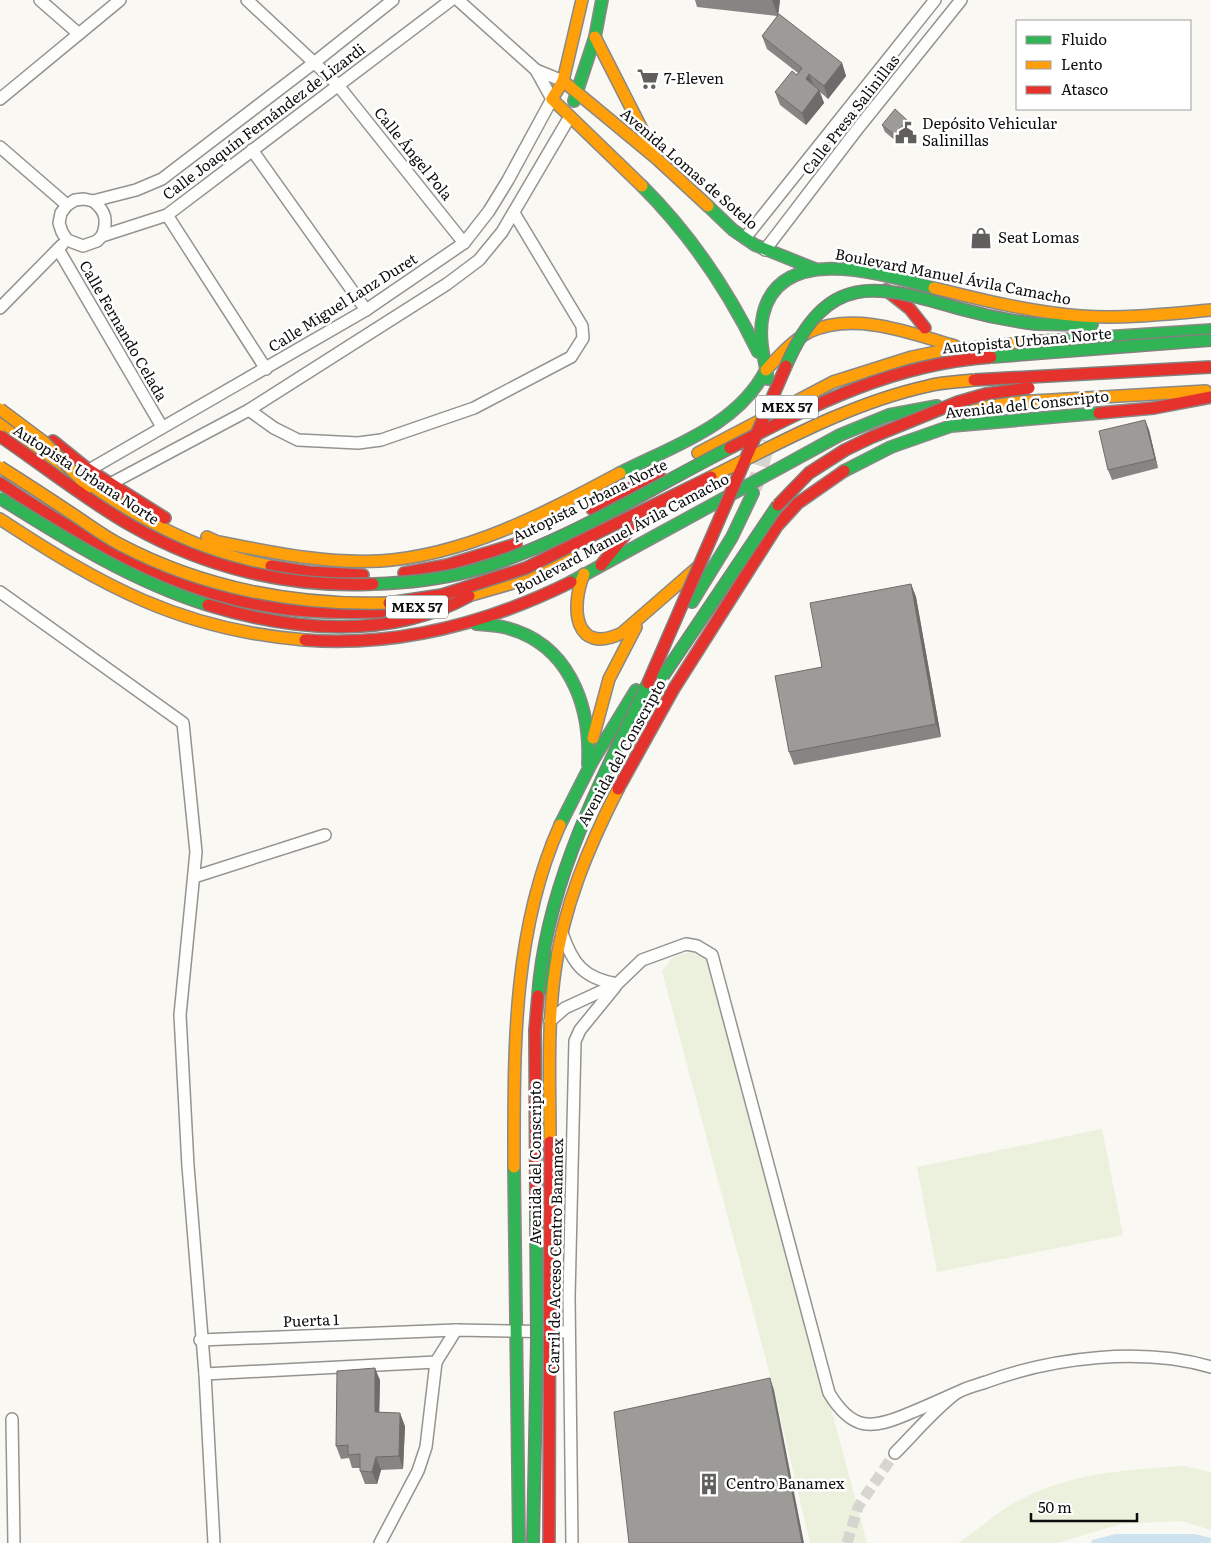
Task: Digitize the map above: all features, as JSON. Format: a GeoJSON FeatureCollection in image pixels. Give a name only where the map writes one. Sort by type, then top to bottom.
{"type":"FeatureCollection","features":[{"type":"Feature","properties":{"kind":"main road"},"geometry":{"type":"LineString","coordinates":[[582,0],[563,81],[552,99],[569,118],[630,175],[686,234],[738,309],[766,370],[771,391]]}},
{"type":"Feature","properties":{"kind":"main road"},"geometry":{"type":"LineString","coordinates":[[569,118],[595,37],[602,0]]}},
{"type":"Feature","properties":{"kind":"main road"},"geometry":{"type":"LineString","coordinates":[[595,37],[656,158]]}},
{"type":"Feature","properties":{"kind":"main road","name":"Avenida Lomas de Sotelo"},"geometry":{"type":"LineString","coordinates":[[563,81],[576,94],[656,158],[719,219],[765,250],[815,268]]}},
{"type":"Feature","properties":{"kind":"main road","name":"Boulevard Manuel Ávila Camacho"},"geometry":{"type":"LineString","coordinates":[[766,370],[760,337],[760,321],[765,309],[780,286],[797,275],[815,268],[840,268],[983,301],[1064,314],[1134,318],[1211,310]]}},
{"type":"Feature","properties":{"kind":"main road"},"geometry":{"type":"LineString","coordinates":[[863,273],[903,302],[925,328]]}},
{"type":"Feature","properties":{"kind":"main road"},"geometry":{"type":"LineString","coordinates":[[533,1543],[537,1340],[535,1030],[540,964],[548,924],[576,836],[683,606],[794,348],[811,321],[828,305],[853,293],[879,288],[901,290],[981,315],[1036,324],[1072,326],[1179,323],[1211,328]]}},
{"type":"Feature","properties":{"kind":"main road"},"geometry":{"type":"LineString","coordinates":[[0,398],[89,470],[154,512],[189,530],[218,542],[308,559],[380,561],[445,551],[522,524],[674,446],[736,410],[754,390],[766,370],[785,348],[812,331],[833,324],[854,322],[876,325],[962,348]]}},
{"type":"Feature","properties":{"kind":"main road","name":"MEX 57"},"geometry":{"type":"LineString","coordinates":[[0,424],[109,498],[142,518],[226,555],[300,571],[378,575],[447,566],[503,550],[584,513],[833,382],[890,363],[962,348],[1211,328]]}},
{"type":"Feature","properties":{"kind":"main road","name":"Autopista Urbana Norte"},"geometry":{"type":"LineString","coordinates":[[0,436],[132,526],[191,554],[251,574],[284,580],[344,586],[403,584],[468,572],[533,548],[817,404],[877,380],[943,362],[973,358],[1211,340]]}},
{"type":"Feature","properties":{"kind":"main road","name":"Boulevard Manuel Ávila Camacho"},"geometry":{"type":"LineString","coordinates":[[0,483],[33,506],[127,560],[175,581],[232,600],[292,612],[344,615],[408,609],[478,596],[542,571],[857,412],[919,390],[947,384],[1020,376],[1211,363]]}},
{"type":"Feature","properties":{"kind":"main road","name":"Autopista Urbana Norte"},"geometry":{"type":"LineString","coordinates":[[0,467],[120,545],[176,570],[246,592],[301,601],[353,604],[401,602],[442,595],[496,578],[552,557],[832,417],[872,401],[902,392],[962,381],[1063,374],[1114,374],[1211,367]]}},
{"type":"Feature","properties":{"kind":"main road"},"geometry":{"type":"LineString","coordinates":[[552,993],[546,960],[551,931],[565,877],[578,841],[638,719],[688,635],[775,508],[809,473],[845,450],[958,402],[998,392],[1114,374]]}},
{"type":"Feature","properties":{"kind":"main road","name":"Boulevard Manuel Ávila Camacho"},"geometry":{"type":"LineString","coordinates":[[0,519],[100,581],[129,596],[201,623],[289,639],[325,642],[417,636],[468,624],[524,604],[601,565],[842,435],[898,413],[930,406],[1050,401],[1211,390]]}},
{"type":"Feature","properties":{"kind":"main road","name":"Avenida del Conscripto"},"geometry":{"type":"LineString","coordinates":[[549,1543],[550,1020],[552,993],[561,932],[574,888],[601,820],[663,707],[777,526],[798,503],[818,488],[901,443],[926,432],[951,426],[1154,408],[1211,397]]}},
{"type":"Feature","properties":{"kind":"main road"},"geometry":{"type":"LineString","coordinates":[[0,408],[61,457],[84,481],[105,508]]}},
{"type":"Feature","properties":{"kind":"main road"},"geometry":{"type":"LineString","coordinates":[[901,443],[916,427]]}},
{"type":"Feature","properties":{"kind":"main road","name":"Avenida del Conscripto"},"geometry":{"type":"LineString","coordinates":[[519,1543],[514,1331],[514,1055],[522,958],[542,870],[562,822],[586,773],[732,537],[753,493]]}},
{"type":"Feature","properties":{"kind":"main road"},"geometry":{"type":"LineString","coordinates":[[0,498],[97,557],[151,585],[206,605],[265,618],[341,626],[404,621],[424,617],[454,604],[496,578]]}},
{"type":"Feature","properties":{"kind":"main road"},"geometry":{"type":"LineString","coordinates":[[601,565],[633,524]]}},
{"type":"Feature","properties":{"kind":"main road"},"geometry":{"type":"LineString","coordinates":[[584,574],[577,589],[575,606],[578,623],[592,637],[604,640],[617,636],[732,537]]}},
{"type":"Feature","properties":{"kind":"main road"},"geometry":{"type":"LineString","coordinates":[[586,773],[609,679],[623,648],[648,611]]}},
{"type":"Feature","properties":{"kind":"main road"},"geometry":{"type":"LineString","coordinates":[[468,624],[495,625],[521,633],[544,646],[556,657],[567,670],[581,697],[588,720],[590,752]]}},
{"type":"Feature","properties":{"kind":"main road"},"geometry":{"type":"LineString","coordinates":[[578,841],[601,820]]}},
{"type":"Feature","properties":{"kind":"street"},"geometry":{"type":"LineString","coordinates":[[40,0],[79,34]]}},
{"type":"Feature","properties":{"kind":"street"},"geometry":{"type":"LineString","coordinates":[[0,99],[120,0]]}},
{"type":"Feature","properties":{"kind":"street","name":"Calle Ángel Pola"},"geometry":{"type":"LineString","coordinates":[[247,0],[337,84],[464,243]]}},
{"type":"Feature","properties":{"kind":"street","name":"Calle Joaquín Fernández de Lizardi"},"geometry":{"type":"LineString","coordinates":[[67,205],[75,200],[93,201],[136,190],[162,179],[393,0]]}},
{"type":"Feature","properties":{"kind":"street","name":"Calle Joaquín Fernández de Lizardi"},"geometry":{"type":"LineString","coordinates":[[67,240],[83,246],[97,241],[102,236],[167,215],[337,84],[451,0]]}},
{"type":"Feature","properties":{"kind":"street"},"geometry":{"type":"LineString","coordinates":[[458,0],[536,70],[552,99]]}},
{"type":"Feature","properties":{"kind":"street","name":"Calle Presa Salinillas"},"geometry":{"type":"LineString","coordinates":[[745,238],[935,0]]}},
{"type":"Feature","properties":{"kind":"street","name":"Calle Presa Salinillas"},"geometry":{"type":"LineString","coordinates":[[765,250],[859,127],[962,0]]}},
{"type":"Feature","properties":{"kind":"street"},"geometry":{"type":"LineString","coordinates":[[536,70],[563,81]]}},
{"type":"Feature","properties":{"kind":"street","name":"Calle Miguel Lanz Duret"},"geometry":{"type":"LineString","coordinates":[[89,470],[366,310],[464,243],[489,211],[508,180],[552,99]]}},
{"type":"Feature","properties":{"kind":"street"},"geometry":{"type":"LineString","coordinates":[[110,484],[249,410],[448,284],[479,260],[514,213],[569,118]]}},
{"type":"Feature","properties":{"kind":"street"},"geometry":{"type":"LineString","coordinates":[[0,147],[67,205],[61,214],[59,223],[67,240],[0,308]]}},
{"type":"Feature","properties":{"kind":"street"},"geometry":{"type":"LineString","coordinates":[[252,150],[366,310]]}},
{"type":"Feature","properties":{"kind":"street"},"geometry":{"type":"LineString","coordinates":[[93,201],[101,207],[106,216],[106,226],[102,236]]}},
{"type":"Feature","properties":{"kind":"street"},"geometry":{"type":"LineString","coordinates":[[249,410],[274,428],[298,440],[358,443],[381,440],[474,408],[571,357],[583,338],[582,326],[514,213]]}},
{"type":"Feature","properties":{"kind":"street"},"geometry":{"type":"LineString","coordinates":[[167,215],[266,369]]}},
{"type":"Feature","properties":{"kind":"street","name":"Calle Fernando Celada"},"geometry":{"type":"LineString","coordinates":[[58,249],[162,427]]}},
{"type":"Feature","properties":{"kind":"street"},"geometry":{"type":"LineString","coordinates":[[0,592],[183,723],[196,852],[180,1015],[200,1340],[205,1374],[214,1543]]}},
{"type":"Feature","properties":{"kind":"street"},"geometry":{"type":"LineString","coordinates":[[194,877],[326,835]]}},
{"type":"Feature","properties":{"kind":"street"},"geometry":{"type":"LineString","coordinates":[[561,932],[574,959],[585,972],[596,980],[617,984]]}},
{"type":"Feature","properties":{"kind":"street"},"geometry":{"type":"LineString","coordinates":[[550,1020],[565,1008],[617,984],[642,960],[686,944],[696,946],[712,955],[829,1393],[838,1409],[854,1421],[867,1426],[886,1424],[956,1393],[1011,1373],[1072,1360],[1147,1357],[1196,1363],[1211,1368]]}},
{"type":"Feature","properties":{"kind":"street","name":"Carril de Acceso Centro Banamex"},"geometry":{"type":"LineString","coordinates":[[572,1543],[569,1332],[575,1041],[580,1030],[617,984]]}},
{"type":"Feature","properties":{"kind":"street"},"geometry":{"type":"LineString","coordinates":[[380,1543],[418,1471],[426,1447],[436,1362],[456,1330]]}},
{"type":"Feature","properties":{"kind":"street","name":"Puerta 1"},"geometry":{"type":"LineString","coordinates":[[200,1340],[456,1330],[569,1332]]}},
{"type":"Feature","properties":{"kind":"street"},"geometry":{"type":"LineString","coordinates":[[205,1374],[436,1362]]}},
{"type":"Feature","properties":{"kind":"street"},"geometry":{"type":"LineString","coordinates":[[895,1453],[956,1393]]}},
{"type":"Feature","properties":{"kind":"street"},"geometry":{"type":"LineString","coordinates":[[12,1419],[14,1543]]}},
{"type":"Feature","properties":{"kind":"green space"},"geometry":{"type":"Polygon","coordinates":[[[690,952],[712,961],[867,1543],[810,1543],[774,1390],[662,971],[673,957],[690,952]]]}},
{"type":"Feature","properties":{"kind":"green space"},"geometry":{"type":"Polygon","coordinates":[[[1102,1129],[1123,1235],[937,1272],[917,1167],[1102,1129]]]}},
{"type":"Feature","properties":{"kind":"green space"},"geometry":{"type":"Polygon","coordinates":[[[1184,1466],[1211,1472],[1211,1530],[1181,1521],[1121,1524],[1057,1543],[959,1543],[1012,1504],[1053,1486],[1095,1475],[1139,1469],[1184,1466]]]}},
{"type":"Feature","properties":{"kind":"water"},"geometry":{"type":"Polygon","coordinates":[[[1116,1534],[1195,1534],[1211,1538],[1211,1543],[1091,1543],[1092,1540],[1116,1534]]]}},
{"type":"Feature","properties":{"kind":"building"},"geometry":{"type":"Polygon","coordinates":[[[779,14],[842,63],[824,86],[809,74],[806,79],[819,90],[802,113],[775,92],[792,71],[797,75],[802,68],[762,36],[779,14]]]}},
{"type":"Feature","properties":{"kind":"building"},"geometry":{"type":"Polygon","coordinates":[[[895,109],[907,120],[895,135],[882,125],[895,109]]]}},
{"type":"Feature","properties":{"kind":"building"},"geometry":{"type":"Polygon","coordinates":[[[1145,420],[1155,459],[1108,470],[1099,431],[1145,420]]]}},
{"type":"Feature","properties":{"kind":"building"},"geometry":{"type":"Polygon","coordinates":[[[911,584],[936,724],[789,752],[775,676],[822,667],[810,603],[911,584]]]}},
{"type":"Feature","properties":{"kind":"building"},"geometry":{"type":"Polygon","coordinates":[[[375,1368],[375,1412],[400,1413],[399,1456],[376,1457],[372,1472],[360,1471],[360,1454],[348,1455],[348,1445],[336,1446],[337,1371],[375,1368]]]}},
{"type":"Feature","properties":{"kind":"building","name":"Centro Banamex"},"geometry":{"type":"Polygon","coordinates":[[[770,1378],[802,1543],[629,1543],[614,1412],[770,1378]]]}},
{"type":"Feature","properties":{"kind":"tunnel"},"geometry":{"type":"LineString","coordinates":[[754,489],[768,441]]}},
{"type":"Feature","properties":{"kind":"tunnel"},"geometry":{"type":"LineString","coordinates":[[847,1543],[858,1507],[895,1453]]}},
{"type":"Feature","properties":{"kind":"traffic: fast"},"geometry":{"type":"LineString","coordinates":[[574,101],[595,37],[602,0]]}},
{"type":"Feature","properties":{"kind":"traffic: fast"},"geometry":{"type":"LineString","coordinates":[[642,186],[677,224],[707,264],[734,307],[758,352]]}},
{"type":"Feature","properties":{"kind":"traffic: fast"},"geometry":{"type":"LineString","coordinates":[[708,206],[733,230],[755,245],[815,269]]}},
{"type":"Feature","properties":{"kind":"traffic: fast"},"geometry":{"type":"LineString","coordinates":[[768,379],[761,339],[763,315],[773,292],[790,278],[812,271],[836,269],[863,271],[889,276],[934,288]]}},
{"type":"Feature","properties":{"kind":"traffic: fast"},"geometry":{"type":"LineString","coordinates":[[786,366],[802,335],[819,313],[838,299],[858,292],[880,291],[904,294],[970,312],[1036,324]]}},
{"type":"Feature","properties":{"kind":"traffic: fast"},"geometry":{"type":"LineString","coordinates":[[1036,324],[1092,325]]}},
{"type":"Feature","properties":{"kind":"traffic: fast"},"geometry":{"type":"LineString","coordinates":[[1044,341],[1211,330]]}},
{"type":"Feature","properties":{"kind":"traffic: fast"},"geometry":{"type":"LineString","coordinates":[[991,357],[1211,340]]}},
{"type":"Feature","properties":{"kind":"traffic: fast"},"geometry":{"type":"LineString","coordinates":[[620,473],[682,443],[721,420],[754,389],[766,370]]}},
{"type":"Feature","properties":{"kind":"traffic: fast"},"geometry":{"type":"LineString","coordinates":[[571,582],[840,435],[889,415],[937,406]]}},
{"type":"Feature","properties":{"kind":"traffic: fast"},"geometry":{"type":"LineString","coordinates":[[844,471],[891,447],[951,426],[1099,413]]}},
{"type":"Feature","properties":{"kind":"traffic: fast"},"geometry":{"type":"LineString","coordinates":[[373,584],[444,577],[500,562],[534,549],[601,517],[730,448]]}},
{"type":"Feature","properties":{"kind":"traffic: fast"},"geometry":{"type":"LineString","coordinates":[[692,602],[732,537],[753,493]]}},
{"type":"Feature","properties":{"kind":"traffic: fast"},"geometry":{"type":"LineString","coordinates":[[0,498],[75,544],[126,572],[208,605]]}},
{"type":"Feature","properties":{"kind":"traffic: fast"},"geometry":{"type":"LineString","coordinates":[[663,676],[778,505]]}},
{"type":"Feature","properties":{"kind":"traffic: fast"},"geometry":{"type":"LineString","coordinates":[[476,624],[503,627],[525,635],[544,646],[559,661],[571,679],[580,698],[588,742],[588,764]]}},
{"type":"Feature","properties":{"kind":"traffic: fast"},"geometry":{"type":"LineString","coordinates":[[538,996],[543,954],[564,874],[594,796],[648,683]]}},
{"type":"Feature","properties":{"kind":"traffic: fast"},"geometry":{"type":"LineString","coordinates":[[560,825],[592,762],[636,690]]}},
{"type":"Feature","properties":{"kind":"traffic: fast"},"geometry":{"type":"LineString","coordinates":[[547,956],[547,972],[552,993]]}},
{"type":"Feature","properties":{"kind":"traffic: fast"},"geometry":{"type":"LineString","coordinates":[[514,1167],[519,1543]]}},
{"type":"Feature","properties":{"kind":"traffic: fast"},"geometry":{"type":"LineString","coordinates":[[533,1543],[537,1340],[536,1209]]}},
{"type":"Feature","properties":{"kind":"traffic: slow"},"geometry":{"type":"LineString","coordinates":[[582,0],[563,81],[552,99],[642,186]]}},
{"type":"Feature","properties":{"kind":"traffic: slow"},"geometry":{"type":"LineString","coordinates":[[595,37],[653,151]]}},
{"type":"Feature","properties":{"kind":"traffic: slow"},"geometry":{"type":"LineString","coordinates":[[563,81],[656,158],[708,206]]}},
{"type":"Feature","properties":{"kind":"traffic: slow"},"geometry":{"type":"LineString","coordinates":[[934,288],[1025,309],[1081,316],[1130,316],[1211,310]]}},
{"type":"Feature","properties":{"kind":"traffic: slow"},"geometry":{"type":"LineString","coordinates":[[766,370],[797,340],[809,332],[827,326],[845,324],[882,326],[955,346]]}},
{"type":"Feature","properties":{"kind":"traffic: slow"},"geometry":{"type":"LineString","coordinates":[[698,453],[833,382],[912,357],[941,351],[1044,341]]}},
{"type":"Feature","properties":{"kind":"traffic: slow"},"geometry":{"type":"LineString","coordinates":[[711,477],[790,437],[871,402],[934,385],[974,380]]}},
{"type":"Feature","properties":{"kind":"traffic: slow"},"geometry":{"type":"LineString","coordinates":[[964,405],[1206,391]]}},
{"type":"Feature","properties":{"kind":"traffic: slow"},"geometry":{"type":"LineString","coordinates":[[0,409],[44,442],[88,487]]}},
{"type":"Feature","properties":{"kind":"traffic: slow"},"geometry":{"type":"LineString","coordinates":[[0,424],[63,468],[129,510],[163,528],[198,544],[234,557],[271,566]]}},
{"type":"Feature","properties":{"kind":"traffic: slow"},"geometry":{"type":"LineString","coordinates":[[0,467],[121,545],[184,573],[217,583],[285,597],[319,601],[389,603]]}},
{"type":"Feature","properties":{"kind":"traffic: slow"},"geometry":{"type":"LineString","coordinates":[[207,537],[218,542],[278,553],[339,561],[380,561],[412,557],[444,550],[504,530],[563,503],[620,473]]}},
{"type":"Feature","properties":{"kind":"traffic: slow"},"geometry":{"type":"LineString","coordinates":[[0,519],[73,565],[144,601],[181,615],[219,626],[260,635],[305,640]]}},
{"type":"Feature","properties":{"kind":"traffic: slow"},"geometry":{"type":"LineString","coordinates":[[454,600],[513,583],[569,557]]}},
{"type":"Feature","properties":{"kind":"traffic: slow"},"geometry":{"type":"LineString","coordinates":[[584,574],[577,600],[577,613],[580,624],[585,633],[594,638],[606,638],[622,633],[699,566]]}},
{"type":"Feature","properties":{"kind":"traffic: slow"},"geometry":{"type":"LineString","coordinates":[[593,738],[609,679],[636,627]]}},
{"type":"Feature","properties":{"kind":"traffic: slow"},"geometry":{"type":"LineString","coordinates":[[550,1142],[552,992],[559,947],[571,900],[587,855],[618,789]]}},
{"type":"Feature","properties":{"kind":"traffic: slow"},"geometry":{"type":"LineString","coordinates":[[514,1167],[516,1036],[524,950],[544,866],[560,825]]}},
{"type":"Feature","properties":{"kind":"traffic: jam"},"geometry":{"type":"LineString","coordinates":[[886,290],[910,309],[925,328]]}},
{"type":"Feature","properties":{"kind":"traffic: jam"},"geometry":{"type":"LineString","coordinates":[[730,448],[824,402],[888,377],[955,361],[991,357]]}},
{"type":"Feature","properties":{"kind":"traffic: jam"},"geometry":{"type":"LineString","coordinates":[[648,683],[786,366]]}},
{"type":"Feature","properties":{"kind":"traffic: jam"},"geometry":{"type":"LineString","coordinates":[[974,380],[1211,367]]}},
{"type":"Feature","properties":{"kind":"traffic: jam"},"geometry":{"type":"LineString","coordinates":[[778,505],[809,473],[845,450],[872,437],[958,402],[986,394],[1029,388]]}},
{"type":"Feature","properties":{"kind":"traffic: jam"},"geometry":{"type":"LineString","coordinates":[[1099,413],[1154,408],[1211,397]]}},
{"type":"Feature","properties":{"kind":"traffic: jam"},"geometry":{"type":"LineString","coordinates":[[0,436],[115,516],[160,541],[189,553],[219,564],[279,578],[310,583],[373,584]]}},
{"type":"Feature","properties":{"kind":"traffic: jam"},"geometry":{"type":"LineString","coordinates":[[53,441],[89,470],[165,518]]}},
{"type":"Feature","properties":{"kind":"traffic: jam"},"geometry":{"type":"LineString","coordinates":[[618,789],[673,690],[777,526],[798,503],[844,471]]}},
{"type":"Feature","properties":{"kind":"traffic: jam"},"geometry":{"type":"LineString","coordinates":[[592,509],[659,473]]}},
{"type":"Feature","properties":{"kind":"traffic: jam"},"geometry":{"type":"LineString","coordinates":[[389,603],[442,595],[526,568],[711,477]]}},
{"type":"Feature","properties":{"kind":"traffic: jam"},"geometry":{"type":"LineString","coordinates":[[0,483],[65,524],[132,561],[204,590],[241,601],[292,610],[381,612]]}},
{"type":"Feature","properties":{"kind":"traffic: jam"},"geometry":{"type":"LineString","coordinates":[[601,565],[633,525]]}},
{"type":"Feature","properties":{"kind":"traffic: jam"},"geometry":{"type":"LineString","coordinates":[[404,573],[447,565],[516,544]]}},
{"type":"Feature","properties":{"kind":"traffic: jam"},"geometry":{"type":"LineString","coordinates":[[271,566],[309,572],[363,575]]}},
{"type":"Feature","properties":{"kind":"traffic: jam"},"geometry":{"type":"LineString","coordinates":[[305,640],[374,640],[442,629],[508,609],[540,597],[571,582]]}},
{"type":"Feature","properties":{"kind":"traffic: jam"},"geometry":{"type":"LineString","coordinates":[[208,605],[273,621],[341,627],[407,620],[439,610],[469,596]]}},
{"type":"Feature","properties":{"kind":"traffic: jam"},"geometry":{"type":"LineString","coordinates":[[536,1209],[535,1030],[538,996]]}},
{"type":"Feature","properties":{"kind":"traffic: jam"},"geometry":{"type":"LineString","coordinates":[[549,1543],[550,1142]]}},
{"type":"Feature","properties":{"kind":"place","name":"7-Eleven"},"geometry":{"type":"Point","coordinates":[648,79]}},
{"type":"Feature","properties":{"kind":"place","name":"Depósito Vehicular Salinillas"},"geometry":{"type":"Point","coordinates":[906,133]}},
{"type":"Feature","properties":{"kind":"place","name":"Seat Lomas"},"geometry":{"type":"Point","coordinates":[981,238]}},
{"type":"Feature","properties":{"kind":"place","name":"Centro Banamex"},"geometry":{"type":"Point","coordinates":[709,1484]}}]}
